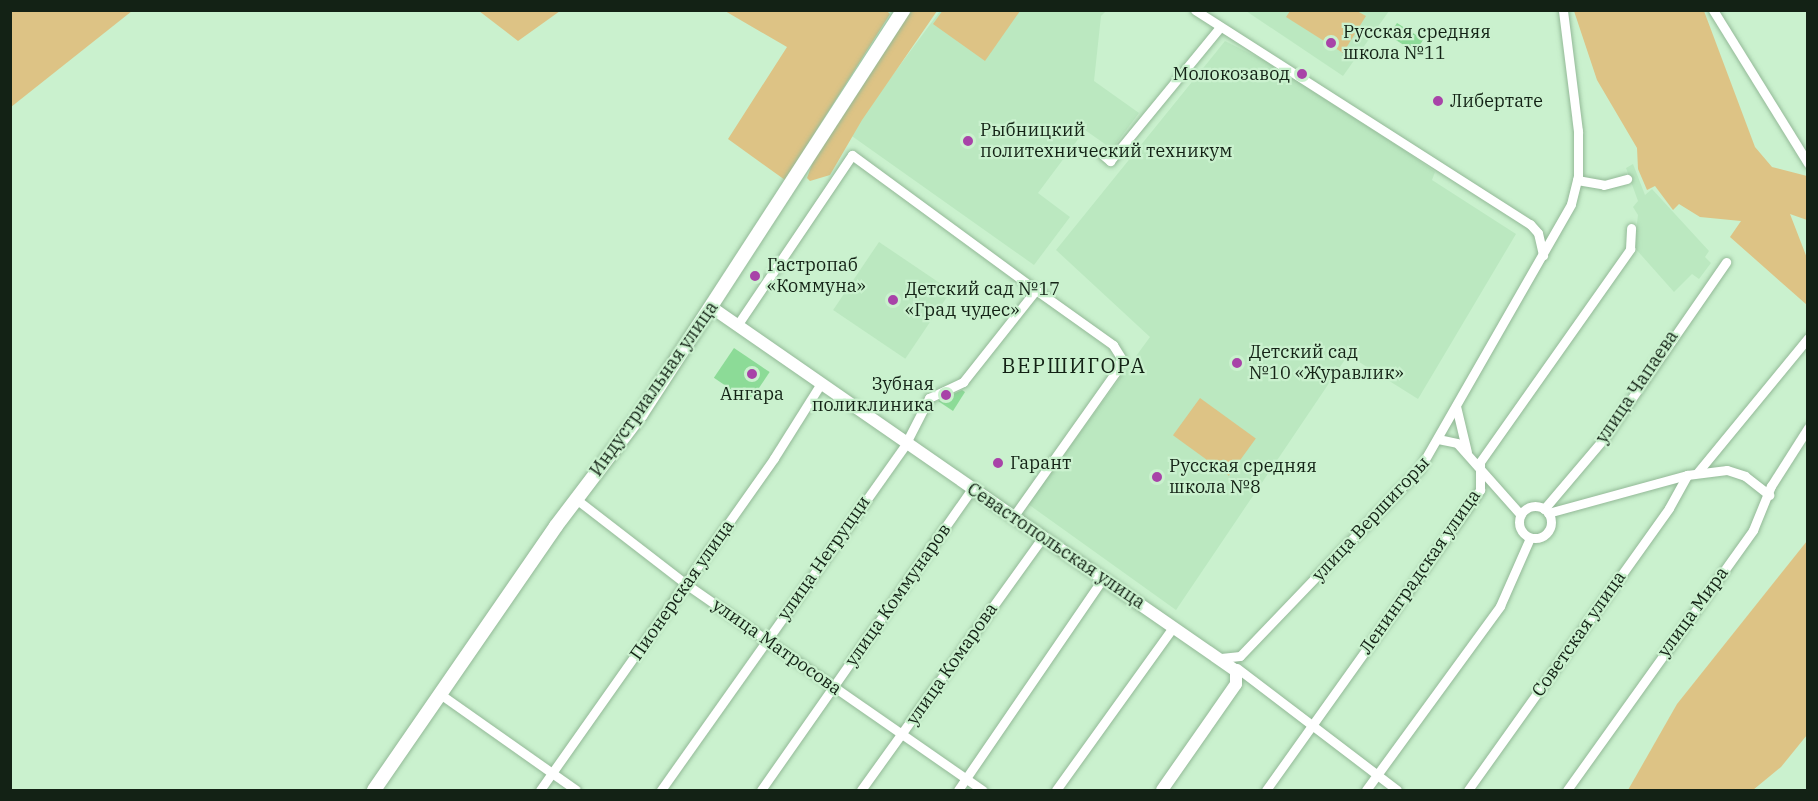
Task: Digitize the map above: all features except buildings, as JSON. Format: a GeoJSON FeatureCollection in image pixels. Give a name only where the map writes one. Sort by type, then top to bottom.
{"type":"FeatureCollection","features":[{"type":"Feature","properties":{"kind":"main road","name":"Индустриальная улица"},"geometry":{"type":"LineString","coordinates":[[374,790],[576,499],[641,414],[903,10]]}},
{"type":"Feature","properties":{"kind":"street"},"geometry":{"type":"LineString","coordinates":[[1195,10],[1530,224],[1540,240],[1543,255]]}},
{"type":"Feature","properties":{"kind":"street","name":"улица Вершигоры"},"geometry":{"type":"LineString","coordinates":[[1240,656],[1420,468],[1571,204],[1577,180],[1578,131],[1563,10]]}},
{"type":"Feature","properties":{"kind":"street"},"geometry":{"type":"LineString","coordinates":[[1713,10],[1808,163]]}},
{"type":"Feature","properties":{"kind":"street"},"geometry":{"type":"LineString","coordinates":[[1102,154],[1110,161],[1220,27]]}},
{"type":"Feature","properties":{"kind":"street"},"geometry":{"type":"LineString","coordinates":[[738,324],[852,155],[1113,345],[1121,358],[1115,373],[1013,517]]}},
{"type":"Feature","properties":{"kind":"street"},"geometry":{"type":"LineString","coordinates":[[1577,180],[1604,184],[1627,179]]}},
{"type":"Feature","properties":{"kind":"street","name":"Ленинградская улица"},"geometry":{"type":"LineString","coordinates":[[1266,790],[1480,490],[1480,462],[1501,429],[1630,249],[1631,228]]}},
{"type":"Feature","properties":{"kind":"street","name":"улица Чапаева"},"geometry":{"type":"LineString","coordinates":[[1366,790],[1500,606],[1530,538],[1548,532],[1546,511],[1605,437],[1726,262]]}},
{"type":"Feature","properties":{"kind":"street","name":"улица Негруцци"},"geometry":{"type":"LineString","coordinates":[[661,790],[905,445],[929,398],[963,382],[1036,290]]}},
{"type":"Feature","properties":{"kind":"street","name":"Севастопольская улица"},"geometry":{"type":"LineString","coordinates":[[711,307],[905,445],[1221,658],[1397,790]]}},
{"type":"Feature","properties":{"kind":"street","name":"Советская улица"},"geometry":{"type":"LineString","coordinates":[[1468,790],[1692,474],[1808,338]]}},
{"type":"Feature","properties":{"kind":"street","name":"Пионерская улица"},"geometry":{"type":"LineString","coordinates":[[540,790],[686,584],[820,386]]}},
{"type":"Feature","properties":{"kind":"street"},"geometry":{"type":"LineString","coordinates":[[1456,406],[1468,454]]}},
{"type":"Feature","properties":{"kind":"street","name":"улица Мира"},"geometry":{"type":"LineString","coordinates":[[1567,790],[1753,530],[1768,495],[1808,428]]}},
{"type":"Feature","properties":{"kind":"street"},"geometry":{"type":"LineString","coordinates":[[1438,439],[1453,441],[1468,454],[1521,514],[1520,528],[1530,538]]}},
{"type":"Feature","properties":{"kind":"street"},"geometry":{"type":"LineString","coordinates":[[1521,514],[1534,506],[1546,511],[1692,474],[1737,473],[1768,495]]}},
{"type":"Feature","properties":{"kind":"street","name":"улица Коммунаров"},"geometry":{"type":"LineString","coordinates":[[761,790],[972,489]]}},
{"type":"Feature","properties":{"kind":"street","name":"улица Матросова"},"geometry":{"type":"LineString","coordinates":[[576,499],[686,584],[982,790]]}},
{"type":"Feature","properties":{"kind":"street","name":"улица Комарова"},"geometry":{"type":"LineString","coordinates":[[861,790],[902,736],[1042,537]]}},
{"type":"Feature","properties":{"kind":"street"},"geometry":{"type":"LineString","coordinates":[[958,790],[1103,578]]}},
{"type":"Feature","properties":{"kind":"street"},"geometry":{"type":"LineString","coordinates":[[1056,790],[1173,627]]}},
{"type":"Feature","properties":{"kind":"street"},"geometry":{"type":"LineString","coordinates":[[1162,790],[1236,684],[1236,671],[1240,656],[1221,658]]}},
{"type":"Feature","properties":{"kind":"street"},"geometry":{"type":"LineString","coordinates":[[440,694],[576,790]]}},
{"type":"Feature","properties":{"kind":"shaded area"},"geometry":{"type":"Polygon","coordinates":[[[11,10],[132,10],[132,11],[11,107],[11,10]]]}},
{"type":"Feature","properties":{"kind":"shaded area"},"geometry":{"type":"Polygon","coordinates":[[[886,10],[890,14],[785,180],[728,139],[787,47],[725,11],[886,10]]]}},
{"type":"Feature","properties":{"kind":"shaded area"},"geometry":{"type":"Polygon","coordinates":[[[943,10],[1020,11],[985,61],[933,24],[943,10]]]}},
{"type":"Feature","properties":{"kind":"shaded area"},"geometry":{"type":"Polygon","coordinates":[[[479,11],[560,11],[518,41],[479,11]]]}},
{"type":"Feature","properties":{"kind":"shaded area"},"geometry":{"type":"Polygon","coordinates":[[[908,11],[937,11],[862,120],[830,175],[810,181],[807,178],[816,153],[908,11]]]}},
{"type":"Feature","properties":{"kind":"shaded area","name":"Рыбницкий политехнический техникум"},"geometry":{"type":"Polygon","coordinates":[[[940,11],[1106,11],[1101,16],[1094,81],[1139,113],[1112,149],[1085,130],[1038,193],[1070,217],[1034,265],[849,134],[940,11]]]}},
{"type":"Feature","properties":{"kind":"shaded area","name":"Русская средняя школа №11"},"geometry":{"type":"Polygon","coordinates":[[[1246,11],[1389,11],[1343,76],[1246,11]]]}},
{"type":"Feature","properties":{"kind":"shaded area"},"geometry":{"type":"Polygon","coordinates":[[[1290,11],[1357,11],[1366,16],[1343,53],[1286,17],[1290,11]]]}},
{"type":"Feature","properties":{"kind":"shaded area"},"geometry":{"type":"Polygon","coordinates":[[[1574,11],[1704,11],[1755,147],[1772,167],[1807,176],[1807,220],[1790,214],[1807,258],[1807,305],[1730,237],[1741,221],[1700,217],[1679,204],[1673,210],[1655,186],[1647,190],[1638,169],[1637,148],[1597,80],[1574,11]]]}},
{"type":"Feature","properties":{"kind":"shaded area"},"geometry":{"type":"Polygon","coordinates":[[[1225,41],[1267,62],[1401,148],[1435,172],[1432,180],[1516,234],[1418,399],[1348,355],[1176,610],[1028,504],[1150,337],[1056,250],[1225,41]]]}},
{"type":"Feature","properties":{"kind":"shaded area"},"geometry":{"type":"Polygon","coordinates":[[[1633,164],[1645,195],[1652,189],[1709,251],[1705,257],[1711,263],[1699,279],[1692,274],[1674,292],[1634,247],[1638,215],[1633,207],[1638,201],[1626,168],[1633,164]]]}},
{"type":"Feature","properties":{"kind":"shaded area","name":"Детский сад №17 «Град чудес»"},"geometry":{"type":"Polygon","coordinates":[[[879,242],[951,291],[905,359],[833,310],[879,242]]]}},
{"type":"Feature","properties":{"kind":"shaded area"},"geometry":{"type":"Polygon","coordinates":[[[1200,398],[1256,439],[1229,476],[1173,435],[1200,398]]]}},
{"type":"Feature","properties":{"kind":"shaded area"},"geometry":{"type":"Polygon","coordinates":[[[1807,541],[1807,735],[1781,767],[1753,790],[1628,790],[1677,704],[1807,541]]]}},
{"type":"Feature","properties":{"kind":"place","name":"Русская средняя школа №11"},"geometry":{"type":"Point","coordinates":[1331,43]}},
{"type":"Feature","properties":{"kind":"place","name":"Молокозавод"},"geometry":{"type":"Point","coordinates":[1302,74]}},
{"type":"Feature","properties":{"kind":"place","name":"Либертате"},"geometry":{"type":"Point","coordinates":[1438,101]}},
{"type":"Feature","properties":{"kind":"place","name":"Рыбницкий политехнический техникум"},"geometry":{"type":"Point","coordinates":[968,141]}},
{"type":"Feature","properties":{"kind":"place","name":"Гастропаб «Коммуна»"},"geometry":{"type":"Point","coordinates":[755,276]}},
{"type":"Feature","properties":{"kind":"place","name":"Детский сад №17 «Град чудес»"},"geometry":{"type":"Point","coordinates":[893,300]}},
{"type":"Feature","properties":{"kind":"place","name":"Детский сад №10 «Журавлик»"},"geometry":{"type":"Point","coordinates":[1237,363]}},
{"type":"Feature","properties":{"kind":"place","name":"Ангара"},"geometry":{"type":"Point","coordinates":[752,374]}},
{"type":"Feature","properties":{"kind":"place","name":"Зубная поликлиника"},"geometry":{"type":"Point","coordinates":[946,395]}},
{"type":"Feature","properties":{"kind":"place","name":"Гарант"},"geometry":{"type":"Point","coordinates":[998,463]}},
{"type":"Feature","properties":{"kind":"place","name":"Русская средняя школа №8"},"geometry":{"type":"Point","coordinates":[1157,477]}},
{"type":"Feature","properties":{"kind":"district","name":"ВЕРШИГОРА"},"geometry":{"type":"Point","coordinates":[1074,365]}}]}
